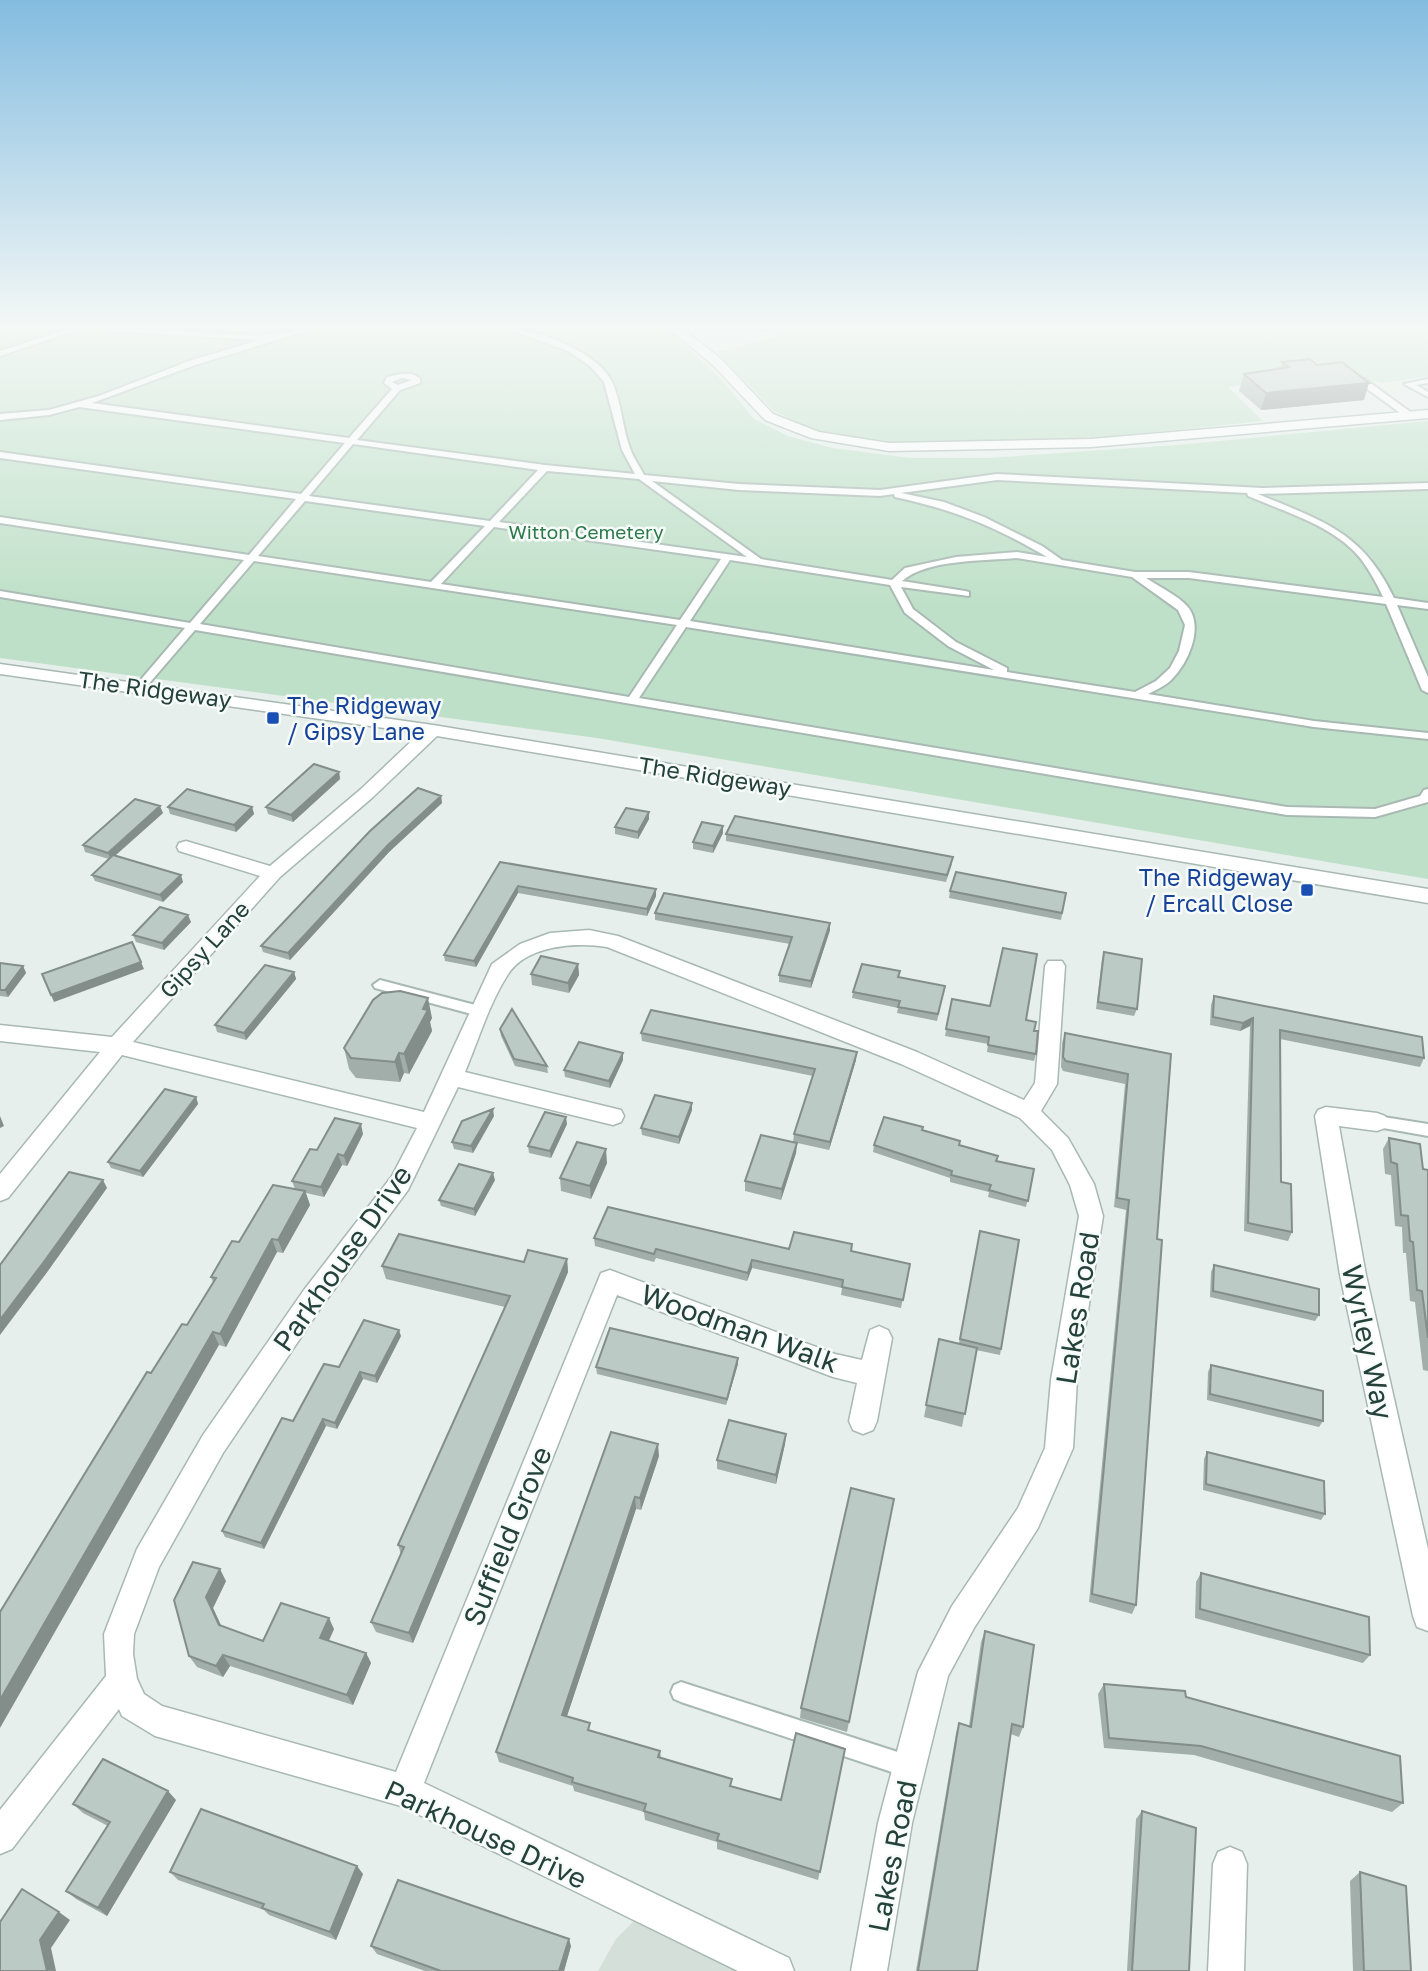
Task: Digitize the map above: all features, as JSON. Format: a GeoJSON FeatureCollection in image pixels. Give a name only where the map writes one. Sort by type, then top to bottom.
{"type":"FeatureCollection","features":[{"type":"Feature","properties":{"kind":"street"},"geometry":{"type":"LineString","coordinates":[[779,421],[816,436],[866,445],[944,447],[1091,443],[1351,421]]}},
{"type":"Feature","properties":{"kind":"street","name":"The Ridgeway"},"geometry":{"type":"LineString","coordinates":[[0,669],[142,685],[870,801],[1427,901]]}},
{"type":"Feature","properties":{"kind":"street","name":"Gipsy Lane"},"geometry":{"type":"LineString","coordinates":[[0,1191],[117,1045],[273,873],[367,793],[433,730]]}},
{"type":"Feature","properties":{"kind":"street"},"geometry":{"type":"LineString","coordinates":[[186,847],[273,873]]}},
{"type":"Feature","properties":{"kind":"street","name":"Lakes Road"},"geometry":{"type":"LineString","coordinates":[[431,1123],[499,969],[527,949],[550,940],[572,938],[611,941],[909,1058],[1028,1112],[1060,1144],[1082,1184],[1091,1216],[1068,1353],[1059,1448],[1028,1518],[963,1617],[934,1672],[895,1823],[869,1971]]}},
{"type":"Feature","properties":{"kind":"street"},"geometry":{"type":"LineString","coordinates":[[1028,1112],[1046,1084],[1055,966]]}},
{"type":"Feature","properties":{"kind":"street"},"geometry":{"type":"LineString","coordinates":[[0,1033],[117,1045],[431,1123]]}},
{"type":"Feature","properties":{"kind":"street"},"geometry":{"type":"LineString","coordinates":[[452,1077],[613,1116]]}},
{"type":"Feature","properties":{"kind":"street","name":"Wyrley Way"},"geometry":{"type":"LineString","coordinates":[[1377,1122],[1326,1116],[1353,1275],[1428,1616]]}},
{"type":"Feature","properties":{"kind":"street","name":"Parkhouse Drive"},"geometry":{"type":"LineString","coordinates":[[431,1123],[400,1183],[313,1298],[213,1444],[147,1559],[119,1634],[122,1681],[133,1705],[155,1720],[405,1791],[776,1971]]}},
{"type":"Feature","properties":{"kind":"street","name":"Woodman Walk"},"geometry":{"type":"LineString","coordinates":[[610,1281],[752,1332],[833,1365],[870,1374]]}},
{"type":"Feature","properties":{"kind":"street","name":"Suffield Grove"},"geometry":{"type":"LineString","coordinates":[[405,1791],[610,1281]]}},
{"type":"Feature","properties":{"kind":"street","name":"Woodman Walk"},"geometry":{"type":"LineString","coordinates":[[863,1421],[870,1374],[880,1338]]}},
{"type":"Feature","properties":{"kind":"street"},"geometry":{"type":"LineString","coordinates":[[0,1837],[122,1681]]}},
{"type":"Feature","properties":{"kind":"street"},"geometry":{"type":"LineString","coordinates":[[1226,1971],[1230,1864]]}},
{"type":"Feature","properties":{"kind":"lane"},"geometry":{"type":"LineString","coordinates":[[201,421],[545,468],[739,487],[880,493],[926,499],[1002,526],[1065,564]]}},
{"type":"Feature","properties":{"kind":"lane"},"geometry":{"type":"LineString","coordinates":[[142,685],[369,421]]}},
{"type":"Feature","properties":{"kind":"lane"},"geometry":{"type":"LineString","coordinates":[[618,421],[626,450],[641,477],[760,562]]}},
{"type":"Feature","properties":{"kind":"lane"},"geometry":{"type":"LineString","coordinates":[[0,455],[727,557],[965,594]]}},
{"type":"Feature","properties":{"kind":"lane"},"geometry":{"type":"LineString","coordinates":[[433,586],[545,468]]}},
{"type":"Feature","properties":{"kind":"lane"},"geometry":{"type":"LineString","coordinates":[[880,493],[997,477],[1326,491],[1428,486]]}},
{"type":"Feature","properties":{"kind":"lane"},"geometry":{"type":"LineString","coordinates":[[1240,489],[1299,514],[1358,549],[1388,602],[1428,690]]}},
{"type":"Feature","properties":{"kind":"lane"},"geometry":{"type":"LineString","coordinates":[[0,520],[682,623],[1314,724],[1428,736]]}},
{"type":"Feature","properties":{"kind":"lane"},"geometry":{"type":"LineString","coordinates":[[894,583],[909,570],[956,560],[1017,555],[1135,575],[1189,575],[1428,607]]}},
{"type":"Feature","properties":{"kind":"lane"},"geometry":{"type":"LineString","coordinates":[[632,701],[727,557]]}},
{"type":"Feature","properties":{"kind":"lane"},"geometry":{"type":"LineString","coordinates":[[1135,575],[1183,608],[1190,625],[1178,668],[1159,686],[1135,696]]}},
{"type":"Feature","properties":{"kind":"lane"},"geometry":{"type":"LineString","coordinates":[[894,583],[909,611],[952,644],[1016,677]]}},
{"type":"Feature","properties":{"kind":"lane"},"geometry":{"type":"LineString","coordinates":[[0,594],[1287,811],[1375,813],[1424,799],[1428,793]]}},
{"type":"Feature","properties":{"kind":"lane"},"geometry":{"type":"LineString","coordinates":[[380,985],[479,1011]]}},
{"type":"Feature","properties":{"kind":"lane"},"geometry":{"type":"LineString","coordinates":[[1377,1122],[1428,1130]]}},
{"type":"Feature","properties":{"kind":"lane"},"geometry":{"type":"LineString","coordinates":[[681,1692],[910,1767]]}},
{"type":"Feature","properties":{"kind":"shaded area"},"geometry":{"type":"Polygon","coordinates":[[[641,1914],[740,1971],[598,1971],[616,1939],[641,1914]]]}},
{"type":"Feature","properties":{"kind":"green space","name":"Witton Cemetery"},"geometry":{"type":"Polygon","coordinates":[[[0,421],[758,421],[788,436],[832,448],[910,458],[987,458],[1177,445],[1428,421],[1428,879],[597,738],[0,658],[0,421]]]}},
{"type":"Feature","properties":{"kind":"green space"},"geometry":{"type":"Polygon","coordinates":[[[794,421],[1263,421],[1097,438],[881,443],[813,430],[794,421]]]}},
{"type":"Feature","properties":{"kind":"building"},"geometry":{"type":"Polygon","coordinates":[[[314,764],[339,772],[291,815],[266,807],[314,764]]]}},
{"type":"Feature","properties":{"kind":"building"},"geometry":{"type":"Polygon","coordinates":[[[418,788],[441,796],[388,845],[288,953],[261,946],[370,831],[418,788]]]}},
{"type":"Feature","properties":{"kind":"building"},"geometry":{"type":"Polygon","coordinates":[[[187,789],[252,807],[234,825],[168,807],[187,789]]]}},
{"type":"Feature","properties":{"kind":"building"},"geometry":{"type":"Polygon","coordinates":[[[135,799],[160,806],[108,853],[83,845],[135,799]]]}},
{"type":"Feature","properties":{"kind":"building"},"geometry":{"type":"Polygon","coordinates":[[[626,808],[649,812],[638,832],[615,827],[626,808]]]}},
{"type":"Feature","properties":{"kind":"building"},"geometry":{"type":"Polygon","coordinates":[[[735,816],[953,857],[947,875],[726,834],[735,816]]]}},
{"type":"Feature","properties":{"kind":"building"},"geometry":{"type":"Polygon","coordinates":[[[702,822],[723,826],[713,846],[693,842],[702,822]]]}},
{"type":"Feature","properties":{"kind":"building"},"geometry":{"type":"Polygon","coordinates":[[[113,855],[181,875],[160,895],[92,875],[113,855]]]}},
{"type":"Feature","properties":{"kind":"building"},"geometry":{"type":"Polygon","coordinates":[[[500,862],[656,889],[647,909],[518,886],[474,961],[444,955],[500,862]]]}},
{"type":"Feature","properties":{"kind":"building"},"geometry":{"type":"Polygon","coordinates":[[[956,872],[1066,893],[1062,913],[950,891],[956,872]]]}},
{"type":"Feature","properties":{"kind":"building"},"geometry":{"type":"Polygon","coordinates":[[[664,893],[830,923],[811,981],[779,975],[792,937],[655,913],[664,893]]]}},
{"type":"Feature","properties":{"kind":"building"},"geometry":{"type":"Polygon","coordinates":[[[160,907],[188,915],[162,943],[133,935],[160,907]]]}},
{"type":"Feature","properties":{"kind":"building"},"geometry":{"type":"Polygon","coordinates":[[[132,942],[141,962],[51,995],[42,974],[132,942]]]}},
{"type":"Feature","properties":{"kind":"building"},"geometry":{"type":"Polygon","coordinates":[[[1003,948],[1037,954],[1026,1020],[1036,1022],[1036,1054],[988,1045],[989,1037],[946,1029],[952,999],[990,1006],[1003,948]]]}},
{"type":"Feature","properties":{"kind":"building"},"geometry":{"type":"Polygon","coordinates":[[[1104,952],[1142,959],[1137,1009],[1098,1002],[1104,952]]]}},
{"type":"Feature","properties":{"kind":"building"},"geometry":{"type":"Polygon","coordinates":[[[541,956],[578,964],[568,983],[531,974],[541,956]]]}},
{"type":"Feature","properties":{"kind":"building"},"geometry":{"type":"Polygon","coordinates":[[[0,963],[23,966],[5,990],[0,990],[0,963]]]}},
{"type":"Feature","properties":{"kind":"building"},"geometry":{"type":"Polygon","coordinates":[[[862,964],[900,971],[898,977],[945,986],[938,1014],[898,1007],[900,1001],[853,992],[862,964]]]}},
{"type":"Feature","properties":{"kind":"building"},"geometry":{"type":"Polygon","coordinates":[[[265,965],[294,972],[244,1033],[215,1025],[265,965]]]}},
{"type":"Feature","properties":{"kind":"building"},"geometry":{"type":"Polygon","coordinates":[[[400,991],[428,998],[423,1009],[428,1010],[404,1054],[399,1053],[395,1062],[351,1058],[344,1048],[373,1000],[382,993],[400,991]]]}},
{"type":"Feature","properties":{"kind":"building"},"geometry":{"type":"Polygon","coordinates":[[[1214,996],[1422,1037],[1424,1058],[1280,1030],[1281,1182],[1291,1184],[1292,1232],[1248,1223],[1253,1018],[1243,1023],[1213,1017],[1214,996]]]}},
{"type":"Feature","properties":{"kind":"building"},"geometry":{"type":"Polygon","coordinates":[[[512,1009],[547,1066],[514,1059],[500,1029],[512,1009]]]}},
{"type":"Feature","properties":{"kind":"building"},"geometry":{"type":"Polygon","coordinates":[[[651,1010],[857,1052],[830,1142],[794,1134],[815,1069],[641,1033],[651,1010]]]}},
{"type":"Feature","properties":{"kind":"building"},"geometry":{"type":"Polygon","coordinates":[[[1065,1033],[1171,1054],[1157,1239],[1162,1240],[1136,1605],[1092,1594],[1129,1200],[1117,1198],[1128,1074],[1066,1061],[1063,1057],[1065,1033]]]}},
{"type":"Feature","properties":{"kind":"building"},"geometry":{"type":"Polygon","coordinates":[[[579,1042],[623,1053],[609,1081],[564,1070],[579,1042]]]}},
{"type":"Feature","properties":{"kind":"building"},"geometry":{"type":"Polygon","coordinates":[[[165,1089],[196,1097],[140,1171],[108,1162],[165,1089]]]}},
{"type":"Feature","properties":{"kind":"building"},"geometry":{"type":"Polygon","coordinates":[[[655,1095],[692,1103],[679,1137],[641,1128],[655,1095]]]}},
{"type":"Feature","properties":{"kind":"building"},"geometry":{"type":"Polygon","coordinates":[[[493,1109],[471,1146],[452,1142],[462,1121],[493,1109]]]}},
{"type":"Feature","properties":{"kind":"building"},"geometry":{"type":"Polygon","coordinates":[[[545,1112],[566,1117],[550,1151],[528,1146],[545,1112]]]}},
{"type":"Feature","properties":{"kind":"building"},"geometry":{"type":"Polygon","coordinates":[[[884,1117],[923,1127],[922,1130],[960,1141],[959,1145],[998,1156],[996,1161],[1034,1169],[1028,1201],[989,1190],[991,1185],[951,1175],[952,1171],[874,1145],[884,1117]]]}},
{"type":"Feature","properties":{"kind":"building"},"geometry":{"type":"Polygon","coordinates":[[[335,1118],[361,1124],[344,1156],[338,1154],[321,1187],[292,1181],[310,1149],[317,1150],[335,1118]]]}},
{"type":"Feature","properties":{"kind":"building"},"geometry":{"type":"Polygon","coordinates":[[[761,1135],[797,1143],[782,1189],[745,1181],[761,1135]]]}},
{"type":"Feature","properties":{"kind":"building"},"geometry":{"type":"Polygon","coordinates":[[[1389,1138],[1420,1144],[1423,1169],[1428,1170],[1428,1338],[1422,1291],[1417,1290],[1408,1216],[1401,1215],[1397,1164],[1391,1162],[1389,1138]]]}},
{"type":"Feature","properties":{"kind":"building"},"geometry":{"type":"Polygon","coordinates":[[[577,1142],[606,1149],[590,1186],[560,1178],[577,1142]]]}},
{"type":"Feature","properties":{"kind":"building"},"geometry":{"type":"Polygon","coordinates":[[[459,1164],[493,1173],[474,1209],[439,1200],[459,1164]]]}},
{"type":"Feature","properties":{"kind":"building"},"geometry":{"type":"Polygon","coordinates":[[[69,1172],[103,1180],[0,1320],[0,1265],[69,1172]]]}},
{"type":"Feature","properties":{"kind":"building"},"geometry":{"type":"Polygon","coordinates":[[[273,1185],[305,1191],[278,1240],[272,1239],[220,1334],[213,1332],[0,1700],[0,1612],[147,1372],[151,1373],[182,1324],[187,1325],[216,1278],[211,1277],[232,1241],[239,1242],[273,1185]]]}},
{"type":"Feature","properties":{"kind":"building"},"geometry":{"type":"Polygon","coordinates":[[[608,1207],[789,1249],[794,1232],[852,1244],[851,1251],[910,1264],[903,1300],[842,1287],[843,1280],[752,1260],[748,1273],[656,1249],[654,1254],[594,1238],[608,1207]]]}},
{"type":"Feature","properties":{"kind":"building"},"geometry":{"type":"Polygon","coordinates":[[[980,1231],[1019,1240],[1001,1349],[960,1339],[980,1231]]]}},
{"type":"Feature","properties":{"kind":"building"},"geometry":{"type":"Polygon","coordinates":[[[399,1234],[524,1262],[528,1250],[567,1259],[409,1633],[371,1622],[404,1547],[398,1545],[510,1296],[382,1266],[399,1234]]]}},
{"type":"Feature","properties":{"kind":"building"},"geometry":{"type":"Polygon","coordinates":[[[1214,1265],[1319,1289],[1319,1315],[1213,1291],[1214,1265]]]}},
{"type":"Feature","properties":{"kind":"building"},"geometry":{"type":"Polygon","coordinates":[[[364,1320],[399,1330],[375,1376],[360,1372],[335,1423],[323,1419],[261,1543],[222,1531],[282,1418],[293,1421],[324,1364],[339,1367],[364,1320]]]}},
{"type":"Feature","properties":{"kind":"building"},"geometry":{"type":"Polygon","coordinates":[[[610,1328],[738,1358],[727,1399],[596,1367],[610,1328]]]}},
{"type":"Feature","properties":{"kind":"building"},"geometry":{"type":"Polygon","coordinates":[[[939,1339],[977,1348],[965,1414],[926,1405],[939,1339]]]}},
{"type":"Feature","properties":{"kind":"building"},"geometry":{"type":"Polygon","coordinates":[[[1211,1365],[1323,1391],[1323,1421],[1210,1394],[1211,1365]]]}},
{"type":"Feature","properties":{"kind":"building"},"geometry":{"type":"Polygon","coordinates":[[[729,1420],[786,1434],[776,1475],[717,1460],[729,1420]]]}},
{"type":"Feature","properties":{"kind":"building"},"geometry":{"type":"Polygon","coordinates":[[[611,1432],[658,1444],[640,1498],[635,1497],[562,1715],[590,1723],[588,1730],[660,1751],[658,1757],[732,1779],[730,1786],[781,1800],[796,1733],[845,1749],[820,1872],[717,1840],[719,1834],[644,1811],[646,1804],[572,1782],[573,1778],[496,1752],[611,1432]]]}},
{"type":"Feature","properties":{"kind":"building"},"geometry":{"type":"Polygon","coordinates":[[[1207,1452],[1324,1481],[1325,1514],[1206,1484],[1207,1452]]]}},
{"type":"Feature","properties":{"kind":"building"},"geometry":{"type":"Polygon","coordinates":[[[851,1488],[894,1499],[849,1722],[801,1708],[851,1488]]]}},
{"type":"Feature","properties":{"kind":"building"},"geometry":{"type":"Polygon","coordinates":[[[193,1562],[220,1569],[206,1597],[219,1625],[263,1641],[281,1603],[329,1618],[320,1638],[366,1653],[347,1695],[223,1655],[216,1666],[189,1656],[174,1600],[193,1562]]]}},
{"type":"Feature","properties":{"kind":"building"},"geometry":{"type":"Polygon","coordinates":[[[1201,1573],[1369,1617],[1370,1655],[1200,1609],[1201,1573]]]}},
{"type":"Feature","properties":{"kind":"building"},"geometry":{"type":"Polygon","coordinates":[[[985,1631],[1034,1645],[1023,1727],[1012,1724],[977,1971],[918,1971],[959,1723],[971,1727],[985,1631]]]}},
{"type":"Feature","properties":{"kind":"building"},"geometry":{"type":"Polygon","coordinates":[[[1104,1684],[1185,1691],[1186,1697],[1400,1756],[1403,1803],[1201,1746],[1109,1738],[1104,1684]]]}},
{"type":"Feature","properties":{"kind":"building"},"geometry":{"type":"Polygon","coordinates":[[[103,1759],[168,1791],[98,1908],[66,1891],[110,1822],[73,1804],[103,1759]]]}},
{"type":"Feature","properties":{"kind":"building"},"geometry":{"type":"Polygon","coordinates":[[[201,1809],[357,1866],[330,1932],[262,1908],[264,1904],[170,1872],[201,1809]]]}},
{"type":"Feature","properties":{"kind":"building"},"geometry":{"type":"Polygon","coordinates":[[[1142,1811],[1196,1828],[1189,1971],[1132,1971],[1142,1811]]]}},
{"type":"Feature","properties":{"kind":"building"},"geometry":{"type":"Polygon","coordinates":[[[1360,1872],[1406,1886],[1411,1971],[1364,1971],[1360,1872]]]}},
{"type":"Feature","properties":{"kind":"building"},"geometry":{"type":"Polygon","coordinates":[[[398,1880],[569,1939],[559,1971],[441,1971],[371,1946],[398,1880]]]}},
{"type":"Feature","properties":{"kind":"building"},"geometry":{"type":"Polygon","coordinates":[[[22,1889],[59,1912],[40,1940],[47,1971],[0,1971],[0,1922],[22,1889]]]}},
{"type":"Feature","properties":{"kind":"place","name":"The Ridgeway / Gipsy Lane"},"geometry":{"type":"Point","coordinates":[273,718]}},
{"type":"Feature","properties":{"kind":"place","name":"The Ridgeway / Ercall Close"},"geometry":{"type":"Point","coordinates":[1307,890]}}]}
